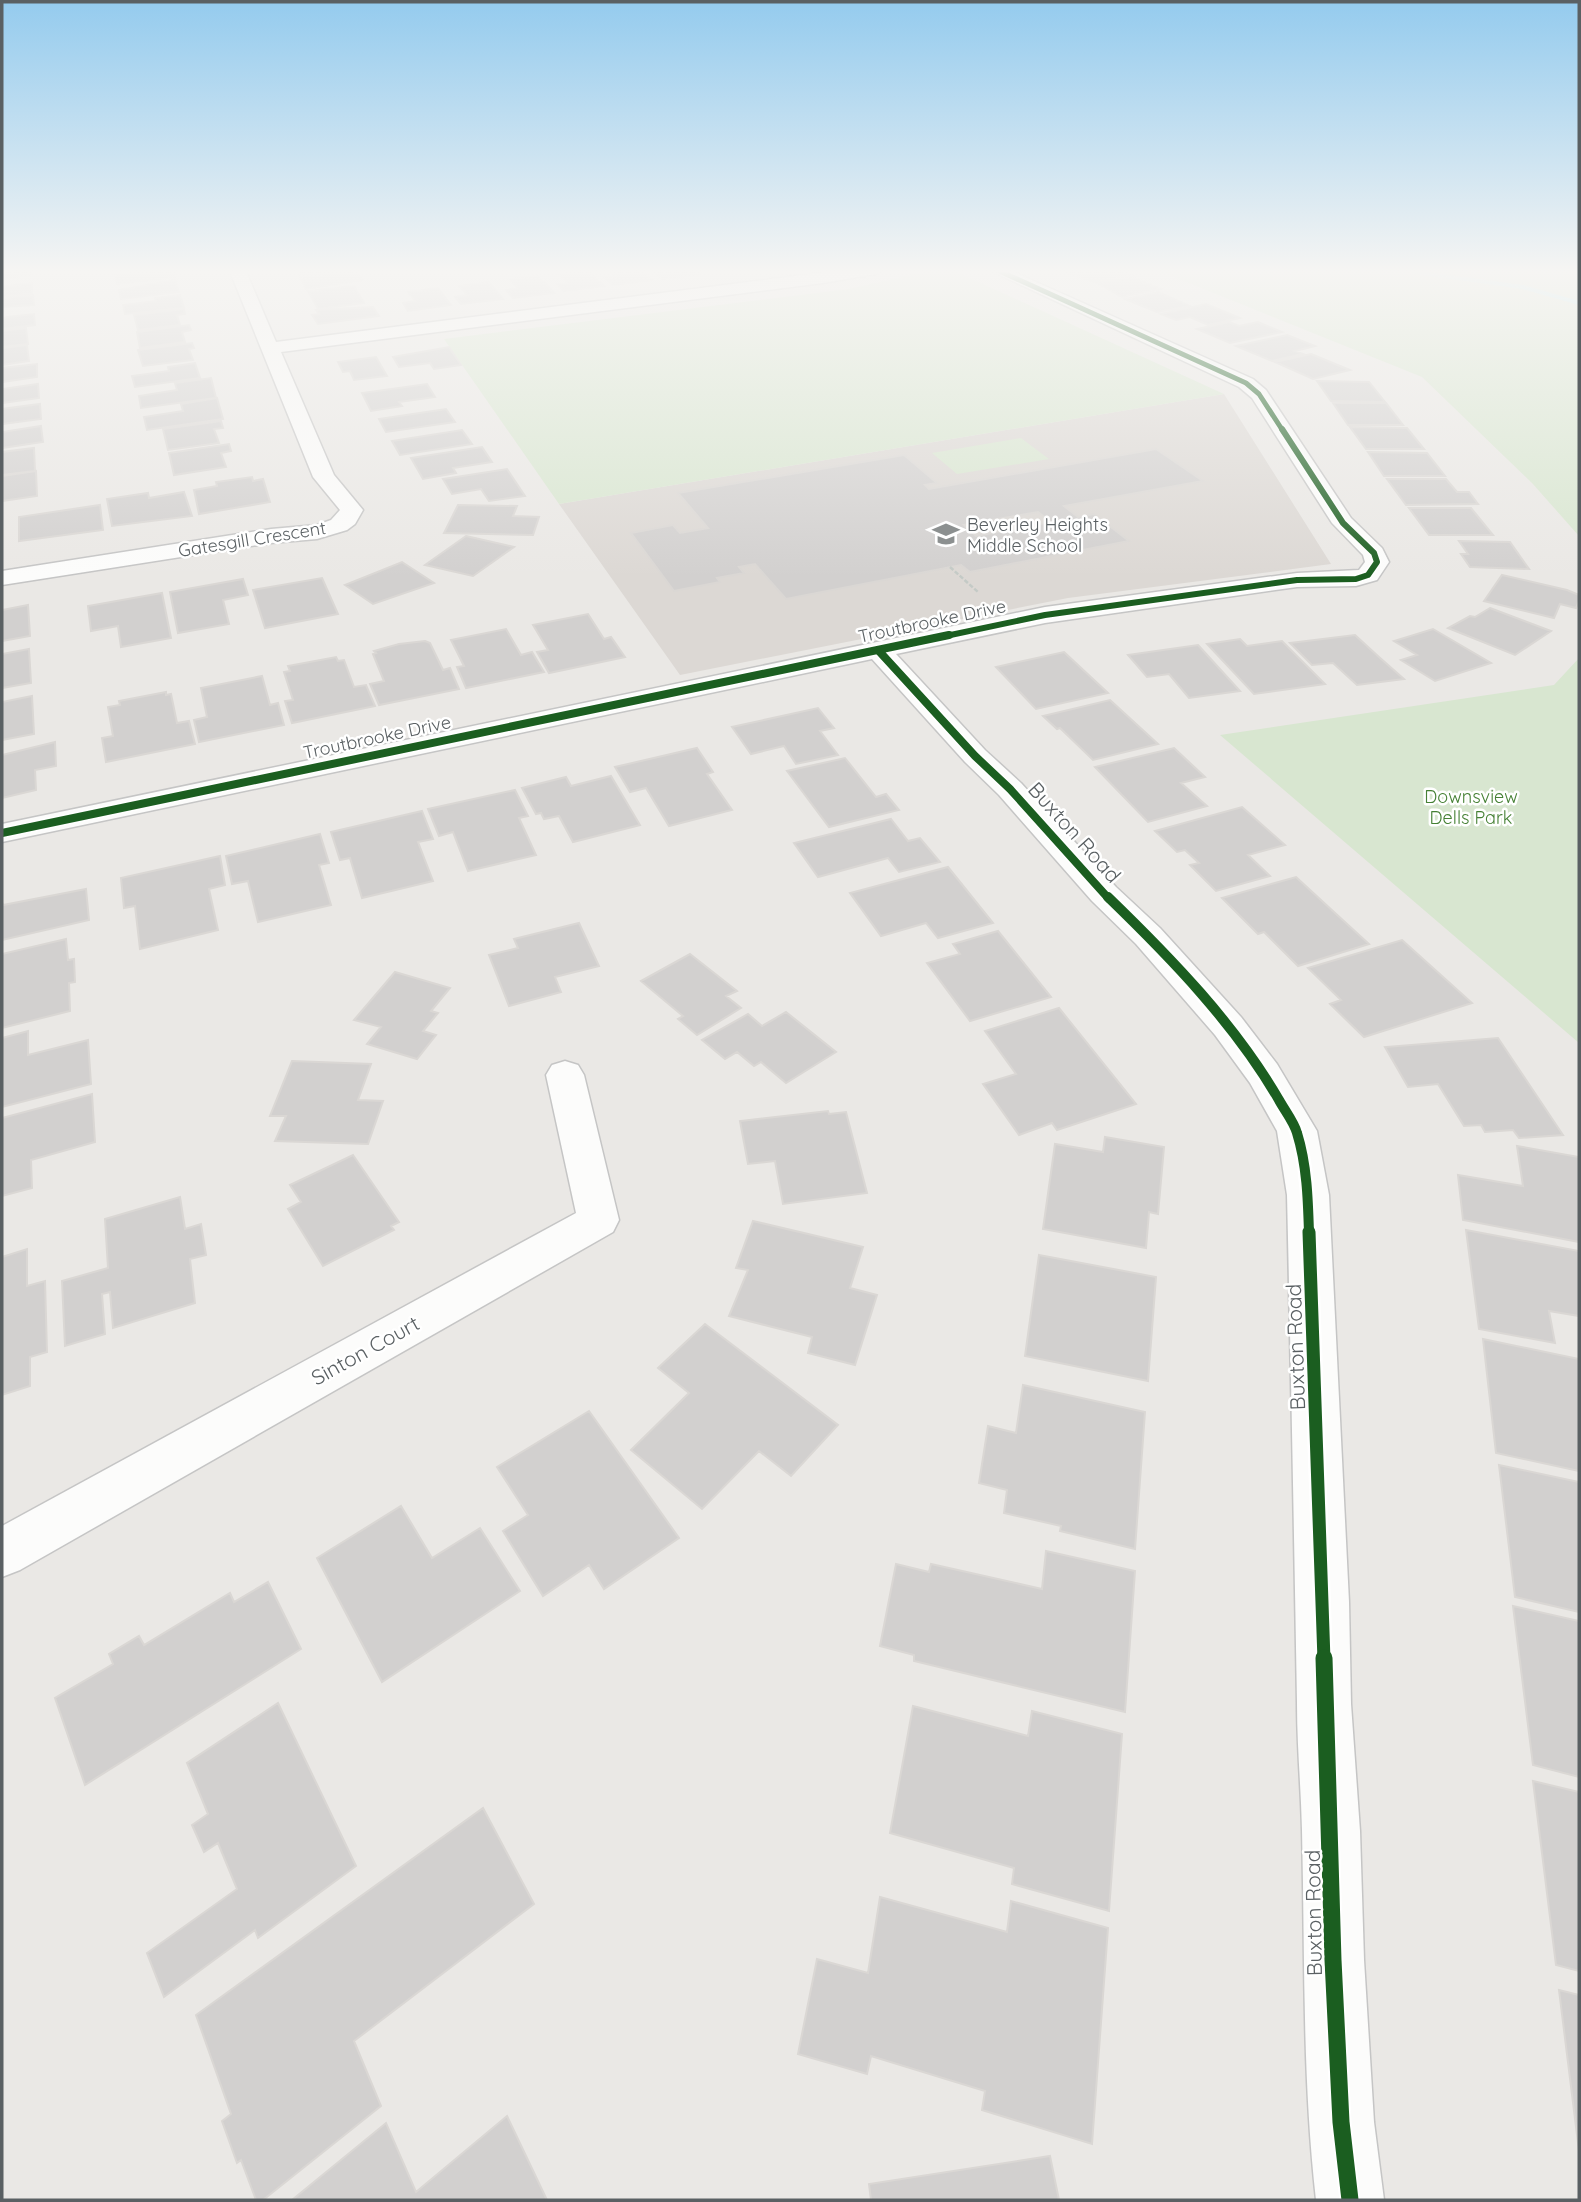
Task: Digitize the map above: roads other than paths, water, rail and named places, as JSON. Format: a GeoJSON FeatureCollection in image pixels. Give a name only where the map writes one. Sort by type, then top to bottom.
{"type":"FeatureCollection","features":[{"type":"Feature","properties":{"kind":"street","name":"Gatesgill Crescent"},"geometry":{"type":"LineString","coordinates":[[2,578],[271,536],[310,533],[342,524],[352,510],[324,477],[280,372]]}},
{"type":"Feature","properties":{"kind":"street","name":"Troutbrooke Drive"},"geometry":{"type":"LineString","coordinates":[[2,833],[1045,615],[1283,582],[1356,579],[1368,575],[1377,562],[1374,553],[1343,523],[1259,394],[1246,383],[1221,372]]}},
{"type":"Feature","properties":{"kind":"street","name":"Buxton Road"},"geometry":{"type":"LineString","coordinates":[[878,650],[975,756],[1010,789],[1104,894],[1186,978],[1264,1074],[1297,1131],[1308,1195],[1324,1704],[1331,1831],[1333,1960],[1341,2122],[1350,2200]]}},
{"type":"Feature","properties":{"kind":"street","name":"Sinton Court"},"geometry":{"type":"LineString","coordinates":[[2,1553],[598,1220],[565,1075]]}},
{"type":"Feature","properties":{"kind":"place","name":"Beverley Heights Middle School"},"geometry":{"type":"Point","coordinates":[946,534]}},
{"type":"Feature","properties":{"kind":"park label","name":"Downsview Dells Park"},"geometry":{"type":"Point","coordinates":[1471,806]}}]}
